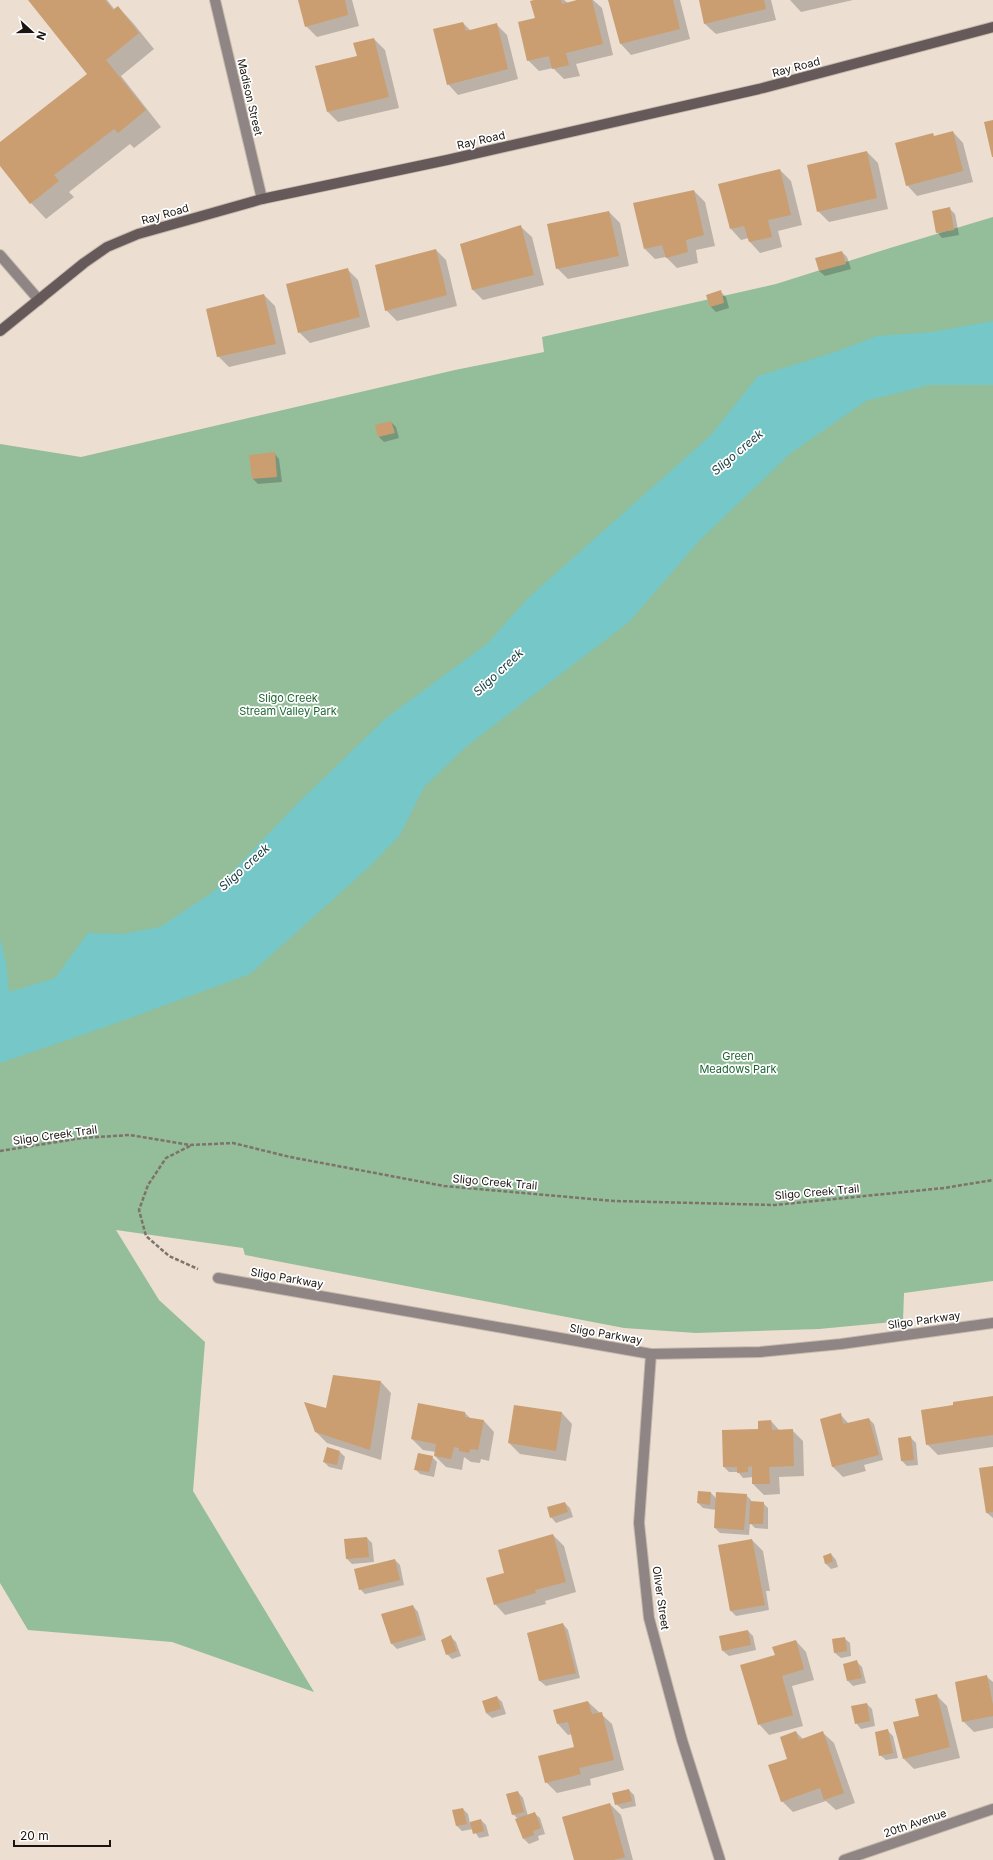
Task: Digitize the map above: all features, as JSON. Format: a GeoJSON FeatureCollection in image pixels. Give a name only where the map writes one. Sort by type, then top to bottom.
{"type":"FeatureCollection","features":[{"type":"Feature","properties":{"kind":"street","name":"Madison Street"},"geometry":{"type":"LineString","coordinates":[[215,0],[262,199]]}},
{"type":"Feature","properties":{"kind":"street","name":"Ray Road"},"geometry":{"type":"LineString","coordinates":[[0,331],[84,263],[107,247],[138,234],[262,199],[447,160],[759,89],[993,27]]}},
{"type":"Feature","properties":{"kind":"street"},"geometry":{"type":"LineString","coordinates":[[0,255],[39,300]]}},
{"type":"Feature","properties":{"kind":"street","name":"Sligo Parkway"},"geometry":{"type":"LineString","coordinates":[[218,1278],[651,1354],[760,1352],[819,1346],[993,1323]]}},
{"type":"Feature","properties":{"kind":"street","name":"Oliver Street"},"geometry":{"type":"LineString","coordinates":[[651,1354],[639,1523],[649,1618],[682,1740],[720,1860]]}},
{"type":"Feature","properties":{"kind":"street","name":"20th Avenue"},"geometry":{"type":"LineString","coordinates":[[844,1860],[993,1809]]}},
{"type":"Feature","properties":{"kind":"path","name":"Sligo Creek Trail"},"geometry":{"type":"LineString","coordinates":[[0,1151],[82,1138],[130,1135],[190,1145],[233,1143],[290,1157],[444,1186],[614,1201],[775,1205],[944,1188],[993,1180]]}},
{"type":"Feature","properties":{"kind":"path"},"geometry":{"type":"LineString","coordinates":[[190,1145],[166,1158],[148,1185],[139,1210],[146,1236],[170,1256],[218,1278]]}},
{"type":"Feature","properties":{"kind":"green space"},"geometry":{"type":"Polygon","coordinates":[[[993,217],[993,1281],[904,1293],[903,1321],[819,1329],[696,1333],[624,1328],[245,1255],[243,1248],[116,1230],[159,1300],[205,1342],[193,1491],[314,1692],[172,1642],[28,1630],[0,1583],[0,444],[81,457],[455,370],[544,352],[542,337],[776,284],[993,217]]]}},
{"type":"Feature","properties":{"kind":"water","name":"Sligo creek"},"geometry":{"type":"Polygon","coordinates":[[[993,321],[993,385],[929,385],[866,401],[791,453],[700,540],[629,622],[467,746],[424,787],[400,835],[369,867],[250,974],[108,1026],[0,1063],[0,938],[6,963],[9,992],[55,978],[88,933],[122,934],[160,927],[213,892],[297,804],[386,718],[488,643],[528,598],[711,435],[758,376],[835,352],[877,336],[932,332],[993,321]]]}},
{"type":"Feature","properties":{"kind":"building"},"geometry":{"type":"Polygon","coordinates":[[[28,0],[105,0],[113,10],[118,6],[139,33],[106,60],[146,110],[118,133],[114,129],[54,175],[59,181],[30,204],[0,166],[0,142],[87,74],[28,0]]]}},
{"type":"Feature","properties":{"kind":"building"},"geometry":{"type":"Polygon","coordinates":[[[298,0],[345,0],[348,15],[305,27],[298,0]]]}},
{"type":"Feature","properties":{"kind":"building"},"geometry":{"type":"Polygon","coordinates":[[[561,0],[562,4],[577,0],[592,0],[603,44],[566,53],[569,65],[552,69],[549,56],[527,61],[518,22],[535,18],[530,1],[561,0]]]}},
{"type":"Feature","properties":{"kind":"building"},"geometry":{"type":"Polygon","coordinates":[[[608,0],[673,0],[680,29],[620,44],[608,0]]]}},
{"type":"Feature","properties":{"kind":"building"},"geometry":{"type":"Polygon","coordinates":[[[699,0],[764,0],[766,9],[704,24],[699,0]]]}},
{"type":"Feature","properties":{"kind":"building"},"geometry":{"type":"Polygon","coordinates":[[[463,22],[466,31],[497,23],[508,69],[447,85],[433,29],[463,22]]]}},
{"type":"Feature","properties":{"kind":"building"},"geometry":{"type":"Polygon","coordinates":[[[374,38],[389,97],[327,112],[315,66],[357,56],[353,43],[374,38]]]}},
{"type":"Feature","properties":{"kind":"building"},"geometry":{"type":"Polygon","coordinates":[[[993,120],[993,157],[992,157],[984,122],[993,120]]]}},
{"type":"Feature","properties":{"kind":"building"},"geometry":{"type":"Polygon","coordinates":[[[953,131],[963,171],[906,186],[895,143],[933,133],[934,136],[953,131]]]}},
{"type":"Feature","properties":{"kind":"building"},"geometry":{"type":"Polygon","coordinates":[[[867,151],[877,198],[817,212],[807,165],[867,151]]]}},
{"type":"Feature","properties":{"kind":"building"},"geometry":{"type":"Polygon","coordinates":[[[780,169],[791,215],[768,220],[772,237],[749,242],[744,226],[730,229],[718,184],[780,169]]]}},
{"type":"Feature","properties":{"kind":"building"},"geometry":{"type":"Polygon","coordinates":[[[694,190],[704,235],[686,240],[688,252],[666,258],[662,245],[644,249],[633,203],[694,190]]]}},
{"type":"Feature","properties":{"kind":"building"},"geometry":{"type":"Polygon","coordinates":[[[950,207],[954,230],[936,233],[932,211],[950,207]]]}},
{"type":"Feature","properties":{"kind":"building"},"geometry":{"type":"Polygon","coordinates":[[[609,211],[619,256],[556,269],[547,224],[609,211]]]}},
{"type":"Feature","properties":{"kind":"building"},"geometry":{"type":"Polygon","coordinates":[[[521,225],[534,275],[472,290],[460,244],[521,225]]]}},
{"type":"Feature","properties":{"kind":"building"},"geometry":{"type":"Polygon","coordinates":[[[436,249],[447,295],[385,311],[375,265],[436,249]]]}},
{"type":"Feature","properties":{"kind":"building"},"geometry":{"type":"Polygon","coordinates":[[[842,251],[846,264],[819,271],[815,258],[842,251]]]}},
{"type":"Feature","properties":{"kind":"building"},"geometry":{"type":"Polygon","coordinates":[[[348,268],[360,317],[298,333],[286,284],[348,268]]]}},
{"type":"Feature","properties":{"kind":"building"},"geometry":{"type":"Polygon","coordinates":[[[721,290],[724,303],[710,307],[706,295],[721,290]]]}},
{"type":"Feature","properties":{"kind":"building"},"geometry":{"type":"Polygon","coordinates":[[[264,294],[276,344],[217,357],[206,309],[264,294]]]}},
{"type":"Feature","properties":{"kind":"building"},"geometry":{"type":"Polygon","coordinates":[[[391,421],[395,433],[378,437],[375,425],[391,421]]]}},
{"type":"Feature","properties":{"kind":"building"},"geometry":{"type":"Polygon","coordinates":[[[275,452],[277,477],[252,479],[249,455],[275,452]]]}},
{"type":"Feature","properties":{"kind":"building"},"geometry":{"type":"Polygon","coordinates":[[[333,1375],[381,1381],[370,1450],[315,1432],[304,1402],[326,1408],[333,1375]]]}},
{"type":"Feature","properties":{"kind":"building"},"geometry":{"type":"Polygon","coordinates":[[[993,1396],[993,1435],[926,1445],[921,1410],[953,1405],[953,1402],[993,1396]]]}},
{"type":"Feature","properties":{"kind":"building"},"geometry":{"type":"Polygon","coordinates":[[[418,1403],[465,1412],[465,1417],[484,1420],[478,1450],[470,1449],[469,1453],[459,1451],[459,1448],[454,1447],[451,1459],[434,1456],[436,1444],[411,1439],[418,1403]]]}},
{"type":"Feature","properties":{"kind":"building"},"geometry":{"type":"Polygon","coordinates":[[[514,1405],[562,1412],[556,1451],[508,1443],[514,1405]]]}},
{"type":"Feature","properties":{"kind":"building"},"geometry":{"type":"Polygon","coordinates":[[[841,1413],[843,1424],[869,1418],[879,1455],[832,1467],[820,1419],[841,1413]]]}},
{"type":"Feature","properties":{"kind":"building"},"geometry":{"type":"Polygon","coordinates":[[[771,1420],[772,1430],[793,1429],[794,1466],[769,1467],[770,1484],[752,1484],[752,1466],[748,1467],[748,1472],[737,1473],[737,1467],[723,1467],[722,1430],[758,1429],[758,1421],[771,1420]]]}},
{"type":"Feature","properties":{"kind":"building"},"geometry":{"type":"Polygon","coordinates":[[[911,1436],[914,1460],[901,1461],[898,1438],[911,1436]]]}},
{"type":"Feature","properties":{"kind":"building"},"geometry":{"type":"Polygon","coordinates":[[[327,1447],[340,1451],[337,1465],[323,1462],[327,1447]]]}},
{"type":"Feature","properties":{"kind":"building"},"geometry":{"type":"Polygon","coordinates":[[[418,1453],[433,1456],[429,1472],[414,1470],[418,1453]]]}},
{"type":"Feature","properties":{"kind":"building"},"geometry":{"type":"Polygon","coordinates":[[[993,1466],[993,1512],[986,1513],[979,1468],[993,1466]]]}},
{"type":"Feature","properties":{"kind":"building"},"geometry":{"type":"Polygon","coordinates":[[[698,1491],[711,1492],[710,1505],[697,1503],[698,1491]]]}},
{"type":"Feature","properties":{"kind":"building"},"geometry":{"type":"Polygon","coordinates":[[[716,1492],[747,1494],[744,1530],[714,1528],[716,1492]]]}},
{"type":"Feature","properties":{"kind":"building"},"geometry":{"type":"Polygon","coordinates":[[[750,1501],[764,1502],[763,1524],[749,1524],[750,1501]]]}},
{"type":"Feature","properties":{"kind":"building"},"geometry":{"type":"Polygon","coordinates":[[[565,1502],[568,1512],[550,1518],[547,1507],[565,1502]]]}},
{"type":"Feature","properties":{"kind":"building"},"geometry":{"type":"Polygon","coordinates":[[[553,1534],[566,1582],[535,1590],[536,1593],[494,1605],[486,1578],[504,1573],[498,1550],[553,1534]]]}},
{"type":"Feature","properties":{"kind":"building"},"geometry":{"type":"Polygon","coordinates":[[[367,1537],[369,1557],[346,1559],[344,1539],[367,1537]]]}},
{"type":"Feature","properties":{"kind":"building"},"geometry":{"type":"Polygon","coordinates":[[[752,1539],[765,1605],[730,1611],[718,1545],[752,1539]]]}},
{"type":"Feature","properties":{"kind":"building"},"geometry":{"type":"Polygon","coordinates":[[[831,1553],[833,1562],[825,1564],[823,1556],[831,1553]]]}},
{"type":"Feature","properties":{"kind":"building"},"geometry":{"type":"Polygon","coordinates":[[[395,1559],[400,1580],[359,1590],[354,1569],[395,1559]]]}},
{"type":"Feature","properties":{"kind":"building"},"geometry":{"type":"Polygon","coordinates":[[[413,1605],[422,1635],[391,1644],[381,1614],[413,1605]]]}},
{"type":"Feature","properties":{"kind":"building"},"geometry":{"type":"Polygon","coordinates":[[[563,1623],[576,1673],[539,1681],[527,1633],[563,1623]]]}},
{"type":"Feature","properties":{"kind":"building"},"geometry":{"type":"Polygon","coordinates":[[[748,1630],[751,1645],[722,1651],[719,1636],[748,1630]]]}},
{"type":"Feature","properties":{"kind":"building"},"geometry":{"type":"Polygon","coordinates":[[[451,1635],[457,1651],[446,1655],[441,1640],[451,1635]]]}},
{"type":"Feature","properties":{"kind":"building"},"geometry":{"type":"Polygon","coordinates":[[[845,1637],[847,1651],[834,1653],[832,1639],[845,1637]]]}},
{"type":"Feature","properties":{"kind":"building"},"geometry":{"type":"Polygon","coordinates":[[[796,1640],[804,1669],[782,1676],[793,1715],[758,1725],[740,1665],[775,1655],[772,1647],[796,1640]]]}},
{"type":"Feature","properties":{"kind":"building"},"geometry":{"type":"Polygon","coordinates":[[[857,1660],[862,1678],[847,1681],[843,1664],[857,1660]]]}},
{"type":"Feature","properties":{"kind":"building"},"geometry":{"type":"Polygon","coordinates":[[[987,1675],[993,1705],[993,1716],[962,1722],[955,1682],[987,1675]]]}},
{"type":"Feature","properties":{"kind":"building"},"geometry":{"type":"Polygon","coordinates":[[[937,1694],[950,1747],[903,1759],[893,1722],[919,1716],[915,1699],[937,1694]]]}},
{"type":"Feature","properties":{"kind":"building"},"geometry":{"type":"Polygon","coordinates":[[[497,1696],[501,1709],[486,1713],[482,1701],[497,1696]]]}},
{"type":"Feature","properties":{"kind":"building"},"geometry":{"type":"Polygon","coordinates":[[[588,1701],[592,1714],[602,1712],[614,1760],[579,1768],[581,1774],[545,1783],[538,1756],[574,1747],[568,1722],[557,1724],[553,1710],[588,1701]]]}},
{"type":"Feature","properties":{"kind":"building"},"geometry":{"type":"Polygon","coordinates":[[[867,1703],[870,1721],[855,1724],[851,1706],[867,1703]]]}},
{"type":"Feature","properties":{"kind":"building"},"geometry":{"type":"Polygon","coordinates":[[[888,1729],[893,1753],[879,1756],[875,1732],[888,1729]]]}},
{"type":"Feature","properties":{"kind":"building"},"geometry":{"type":"Polygon","coordinates":[[[796,1731],[799,1740],[823,1731],[844,1793],[824,1800],[820,1788],[781,1802],[768,1765],[787,1759],[780,1737],[796,1731]]]}},
{"type":"Feature","properties":{"kind":"building"},"geometry":{"type":"Polygon","coordinates":[[[629,1789],[632,1801],[615,1805],[612,1793],[629,1789]]]}},
{"type":"Feature","properties":{"kind":"building"},"geometry":{"type":"Polygon","coordinates":[[[518,1791],[524,1812],[512,1815],[506,1794],[518,1791]]]}},
{"type":"Feature","properties":{"kind":"building"},"geometry":{"type":"Polygon","coordinates":[[[610,1803],[625,1857],[613,1860],[574,1860],[562,1817],[610,1803]]]}},
{"type":"Feature","properties":{"kind":"building"},"geometry":{"type":"Polygon","coordinates":[[[463,1808],[467,1824],[456,1826],[452,1810],[463,1808]]]}},
{"type":"Feature","properties":{"kind":"building"},"geometry":{"type":"Polygon","coordinates":[[[535,1812],[541,1828],[533,1831],[534,1835],[523,1839],[515,1819],[535,1812]]]}},
{"type":"Feature","properties":{"kind":"building"},"geometry":{"type":"Polygon","coordinates":[[[481,1819],[484,1831],[473,1834],[470,1822],[481,1819]]]}},
{"type":"Feature","properties":{"kind":"park label","name":"Sligo Creek Stream Valley Park"},"geometry":{"type":"Point","coordinates":[288,704]}},
{"type":"Feature","properties":{"kind":"park label","name":"Green Meadows Park"},"geometry":{"type":"Point","coordinates":[738,1062]}}]}
